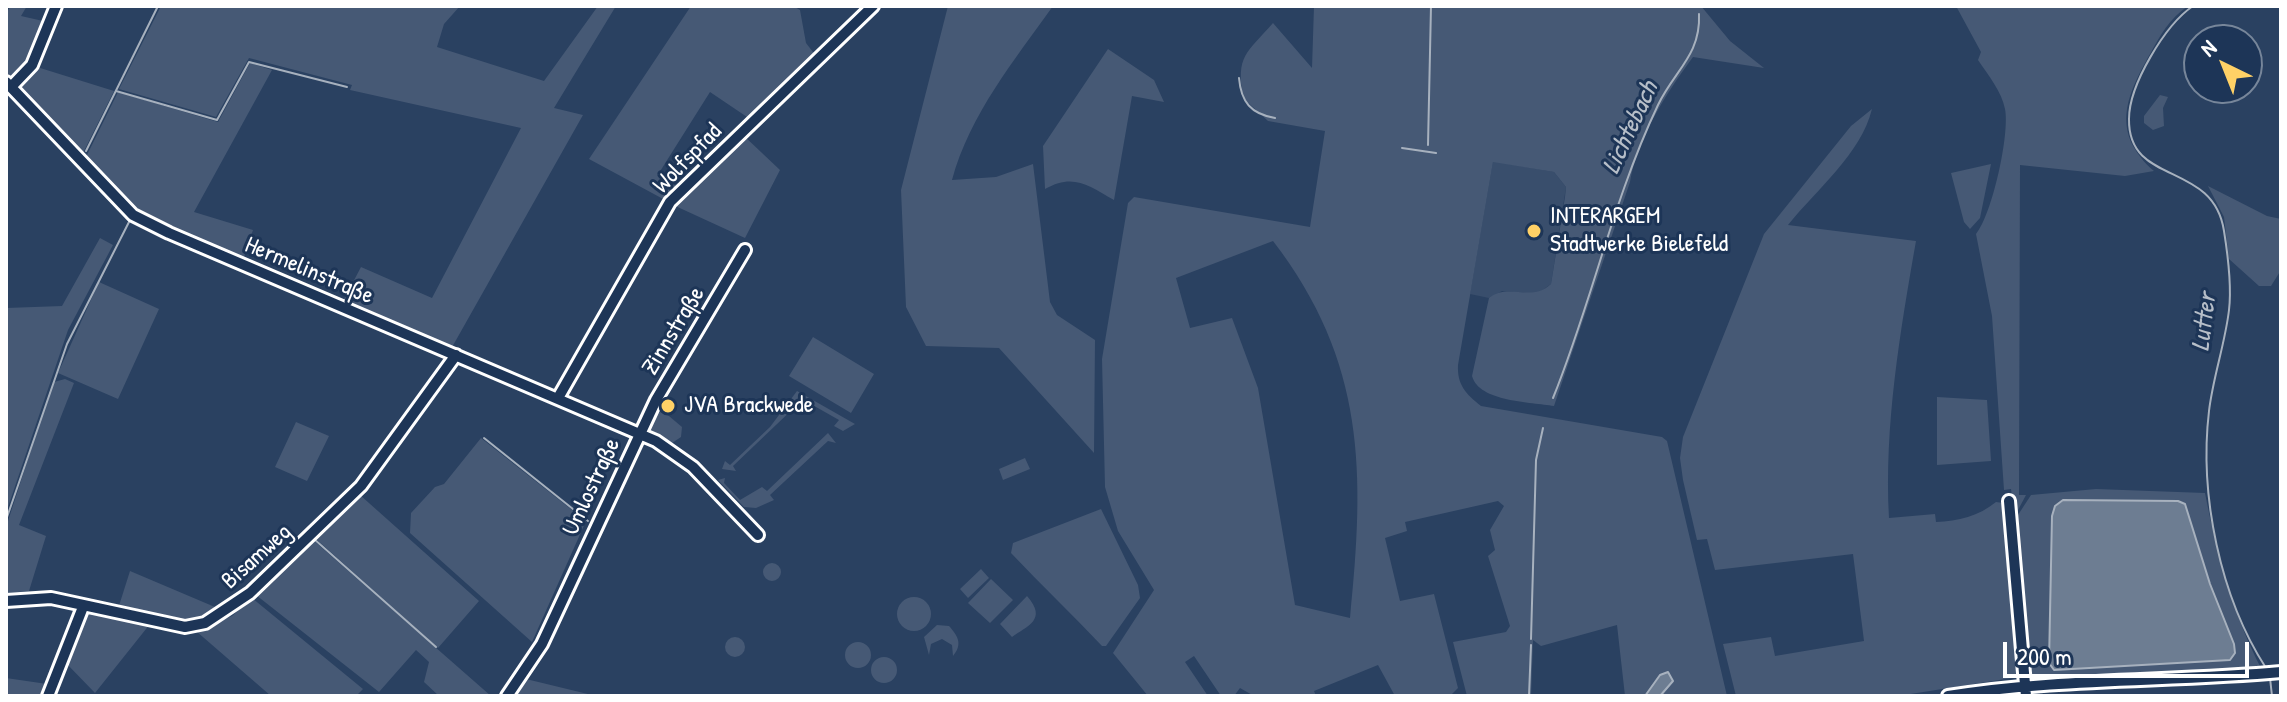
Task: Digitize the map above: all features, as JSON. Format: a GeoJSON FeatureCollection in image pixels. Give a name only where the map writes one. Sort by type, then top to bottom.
{"type":"FeatureCollection","features":[{"type":"Feature","properties":{"kind":"street"},"geometry":{"type":"LineString","coordinates":[[9,84],[32,65],[56,6]]}},
{"type":"Feature","properties":{"kind":"street","name":"Wolfspfad"},"geometry":{"type":"LineString","coordinates":[[558,398],[670,202],[873,6]]}},
{"type":"Feature","properties":{"kind":"street","name":"Hermelinstraße"},"geometry":{"type":"LineString","coordinates":[[9,84],[133,215],[640,433]]}},
{"type":"Feature","properties":{"kind":"street","name":"Zinnstraße"},"geometry":{"type":"LineString","coordinates":[[640,433],[745,250]]}},
{"type":"Feature","properties":{"kind":"street","name":"Bisamweg"},"geometry":{"type":"LineString","coordinates":[[6,601],[42,597],[185,627],[205,623],[250,593],[361,486],[456,355]]}},
{"type":"Feature","properties":{"kind":"street","name":"Umlostraße"},"geometry":{"type":"LineString","coordinates":[[507,696],[542,644],[640,433],[687,461],[758,535]]}},
{"type":"Feature","properties":{"kind":"street"},"geometry":{"type":"LineString","coordinates":[[2009,501],[2026,696]]}},
{"type":"Feature","properties":{"kind":"street"},"geometry":{"type":"LineString","coordinates":[[48,696],[83,607]]}},
{"type":"Feature","properties":{"kind":"street"},"geometry":{"type":"LineString","coordinates":[[1948,696],[2025,684],[2129,682],[2273,673]]}},
{"type":"Feature","properties":{"kind":"shaded area"},"geometry":{"type":"Polygon","coordinates":[[[10,6],[27,6],[21,16],[43,21],[26,62],[10,78],[6,74],[6,15],[10,6]]]}},
{"type":"Feature","properties":{"kind":"shaded area"},"geometry":{"type":"Polygon","coordinates":[[[161,6],[460,6],[444,24],[437,47],[544,81],[598,6],[616,6],[554,108],[583,115],[451,349],[342,303],[361,267],[432,298],[521,128],[350,90],[352,85],[249,58],[216,117],[119,89],[161,6]]]}},
{"type":"Feature","properties":{"kind":"shaded area"},"geometry":{"type":"Polygon","coordinates":[[[691,6],[793,6],[800,10],[806,43],[816,56],[750,119],[710,92],[659,173],[678,188],[665,200],[589,159],[691,6]]]}},
{"type":"Feature","properties":{"kind":"shaded area"},"geometry":{"type":"Polygon","coordinates":[[[948,6],[1053,6],[982,110],[952,180],[996,177],[1033,164],[1050,302],[1057,315],[1095,340],[1094,453],[999,348],[926,346],[906,307],[901,190],[948,6]]]}},
{"type":"Feature","properties":{"kind":"shaded area"},"geometry":{"type":"Polygon","coordinates":[[[1314,6],[1701,6],[1730,41],[1764,68],[1693,57],[1663,101],[1639,149],[1554,406],[1495,396],[1477,385],[1472,376],[1489,298],[1504,292],[1536,292],[1551,284],[1566,187],[1554,172],[1493,162],[1458,365],[1464,388],[1481,406],[1662,437],[1667,441],[1727,696],[1625,696],[1617,625],[1541,646],[1533,640],[1531,696],[1467,696],[1453,642],[1506,632],[1510,626],[1488,556],[1495,550],[1490,530],[1504,506],[1498,501],[1405,522],[1407,531],[1385,538],[1400,601],[1434,594],[1458,688],[1450,696],[1395,696],[1378,665],[1314,691],[1316,696],[1254,696],[1240,688],[1234,696],[1221,696],[1194,656],[1185,662],[1208,696],[1148,696],[1113,653],[1154,590],[1118,531],[1105,487],[1102,359],[1128,203],[1134,197],[1310,227],[1325,131],[1268,121],[1243,98],[1241,72],[1245,56],[1273,23],[1312,68],[1314,6]],[[1273,241],[1176,278],[1190,328],[1232,318],[1258,388],[1295,605],[1350,618],[1357,515],[1357,467],[1352,420],[1342,375],[1326,331],[1304,286],[1273,241]]]}},
{"type":"Feature","properties":{"kind":"shaded area"},"geometry":{"type":"Polygon","coordinates":[[[1956,6],[2188,6],[2162,33],[2141,70],[2129,100],[2127,129],[2140,157],[2154,171],[2125,176],[2020,165],[2019,495],[2026,495],[2017,512],[2014,511],[2011,489],[2004,490],[1992,316],[1976,234],[1988,210],[1998,174],[2005,136],[2005,109],[1998,90],[1978,60],[1981,52],[1956,6]]]}},
{"type":"Feature","properties":{"kind":"shaded area"},"geometry":{"type":"Polygon","coordinates":[[[1108,49],[1154,80],[1164,102],[1132,96],[1114,200],[1072,181],[1045,189],[1043,146],[1108,49]]]}},
{"type":"Feature","properties":{"kind":"shaded area"},"geometry":{"type":"Polygon","coordinates":[[[250,63],[272,70],[194,212],[253,230],[243,260],[138,214],[85,159],[118,92],[218,122],[250,63]]]}},
{"type":"Feature","properties":{"kind":"shaded area"},"geometry":{"type":"Polygon","coordinates":[[[37,67],[114,91],[82,155],[20,89],[37,67]]]}},
{"type":"Feature","properties":{"kind":"shaded area"},"geometry":{"type":"Polygon","coordinates":[[[2160,95],[2168,97],[2163,108],[2164,126],[2153,130],[2144,123],[2144,116],[2160,95]]]}},
{"type":"Feature","properties":{"kind":"shaded area"},"geometry":{"type":"Polygon","coordinates":[[[1872,109],[1848,156],[1788,225],[1916,241],[1891,414],[1889,518],[1935,514],[1936,522],[1952,520],[1968,517],[1996,502],[2003,503],[2018,677],[1898,696],[1736,696],[1723,644],[1771,637],[1775,656],[1864,641],[1853,554],[1715,570],[1707,539],[1697,540],[1680,458],[1683,437],[1764,234],[1851,126],[1872,109]]]}},
{"type":"Feature","properties":{"kind":"shaded area"},"geometry":{"type":"Polygon","coordinates":[[[743,135],[780,170],[745,238],[671,204],[743,135]]]}},
{"type":"Feature","properties":{"kind":"shaded area"},"geometry":{"type":"Polygon","coordinates":[[[1493,161],[1554,172],[1566,187],[1551,284],[1537,294],[1502,291],[1489,298],[1470,294],[1493,161]]]}},
{"type":"Feature","properties":{"kind":"shaded area"},"geometry":{"type":"Polygon","coordinates":[[[1991,164],[1980,218],[1970,229],[1964,222],[1951,173],[1991,164]]]}},
{"type":"Feature","properties":{"kind":"shaded area"},"geometry":{"type":"Polygon","coordinates":[[[2208,186],[2267,216],[2281,219],[2281,270],[2271,286],[2259,286],[2229,259],[2224,217],[2208,186]]]}},
{"type":"Feature","properties":{"kind":"shaded area"},"geometry":{"type":"Polygon","coordinates":[[[100,238],[113,245],[68,330],[6,513],[6,308],[62,306],[100,238]]]}},
{"type":"Feature","properties":{"kind":"shaded area"},"geometry":{"type":"Polygon","coordinates":[[[99,282],[159,309],[118,399],[58,373],[99,282]]]}},
{"type":"Feature","properties":{"kind":"shaded area"},"geometry":{"type":"Polygon","coordinates":[[[813,337],[874,374],[851,413],[789,376],[813,337]]]}},
{"type":"Feature","properties":{"kind":"shaded area"},"geometry":{"type":"Polygon","coordinates":[[[65,379],[74,383],[19,525],[46,536],[29,591],[6,593],[7,524],[51,388],[54,382],[65,379]]]}},
{"type":"Feature","properties":{"kind":"shaded area"},"geometry":{"type":"Polygon","coordinates":[[[797,391],[855,424],[843,431],[834,426],[839,420],[809,403],[803,409],[798,404],[733,466],[736,471],[722,469],[725,461],[730,465],[770,427],[797,391]]]}},
{"type":"Feature","properties":{"kind":"shaded area"},"geometry":{"type":"Polygon","coordinates":[[[1937,397],[1987,400],[1991,461],[1937,465],[1937,397]]]}},
{"type":"Feature","properties":{"kind":"shaded area"},"geometry":{"type":"Polygon","coordinates":[[[663,411],[682,427],[681,437],[672,443],[649,430],[654,415],[663,411]]]}},
{"type":"Feature","properties":{"kind":"shaded area"},"geometry":{"type":"Polygon","coordinates":[[[296,422],[329,436],[307,481],[275,467],[296,422]]]}},
{"type":"Feature","properties":{"kind":"shaded area"},"geometry":{"type":"Polygon","coordinates":[[[828,433],[836,443],[828,441],[770,495],[774,500],[756,508],[744,507],[718,480],[725,478],[724,483],[740,500],[762,487],[767,491],[828,433]]]}},
{"type":"Feature","properties":{"kind":"shaded area"},"geometry":{"type":"Polygon","coordinates":[[[481,438],[586,521],[532,642],[410,533],[411,513],[435,487],[444,484],[481,438]]]}},
{"type":"Feature","properties":{"kind":"shaded area"},"geometry":{"type":"Polygon","coordinates":[[[1025,458],[1030,469],[1003,480],[999,469],[1025,458]]]}},
{"type":"Feature","properties":{"kind":"shaded area"},"geometry":{"type":"Polygon","coordinates":[[[2096,489],[2205,493],[2227,584],[2262,670],[2028,680],[2016,518],[2031,495],[2096,489]],[[2063,500],[2055,506],[2049,663],[2234,643],[2210,584],[2185,504],[2177,501],[2063,500]]]}},
{"type":"Feature","properties":{"kind":"shaded area"},"geometry":{"type":"Polygon","coordinates":[[[360,495],[479,601],[438,648],[315,538],[360,495]]]}},
{"type":"Feature","properties":{"kind":"shaded area"},"geometry":{"type":"Polygon","coordinates":[[[2063,500],[2178,501],[2185,504],[2210,584],[2234,644],[2235,653],[2230,660],[2054,670],[2049,663],[2052,516],[2055,506],[2063,500]]]}},
{"type":"Feature","properties":{"kind":"shaded area"},"geometry":{"type":"Polygon","coordinates":[[[1101,509],[1138,585],[1140,598],[1106,646],[1102,646],[1011,553],[1013,543],[1101,509]]]}},
{"type":"Feature","properties":{"kind":"shaded area"},"geometry":{"type":"Polygon","coordinates":[[[313,540],[491,696],[439,696],[424,682],[429,662],[416,650],[379,692],[256,595],[313,540]]]}},
{"type":"Feature","properties":{"kind":"shaded area"},"geometry":{"type":"Polygon","coordinates":[[[772,563],[781,572],[772,581],[763,572],[772,563]]]}},
{"type":"Feature","properties":{"kind":"shaded area"},"geometry":{"type":"Polygon","coordinates":[[[981,569],[989,578],[968,598],[960,589],[981,569]]]}},
{"type":"Feature","properties":{"kind":"shaded area"},"geometry":{"type":"Polygon","coordinates":[[[130,571],[222,610],[184,624],[117,612],[130,571]]]}},
{"type":"Feature","properties":{"kind":"shaded area"},"geometry":{"type":"Polygon","coordinates":[[[991,579],[1013,600],[990,623],[968,603],[991,579]]]}},
{"type":"Feature","properties":{"kind":"shaded area"},"geometry":{"type":"Polygon","coordinates":[[[1027,596],[1036,611],[1035,617],[1029,626],[1012,637],[1000,624],[1027,596]]]}},
{"type":"Feature","properties":{"kind":"shaded area"},"geometry":{"type":"Polygon","coordinates":[[[914,597],[926,602],[931,614],[926,626],[914,631],[902,626],[897,614],[902,602],[914,597]]]}},
{"type":"Feature","properties":{"kind":"shaded area"},"geometry":{"type":"Polygon","coordinates":[[[252,598],[363,689],[356,696],[271,696],[196,631],[232,616],[252,598]]]}},
{"type":"Feature","properties":{"kind":"shaded area"},"geometry":{"type":"Polygon","coordinates":[[[89,613],[150,624],[95,693],[65,662],[80,620],[89,613]]]}},
{"type":"Feature","properties":{"kind":"shaded area"},"geometry":{"type":"Polygon","coordinates":[[[937,625],[949,626],[957,637],[959,644],[953,656],[952,645],[942,639],[931,644],[929,655],[924,637],[937,625]]]}},
{"type":"Feature","properties":{"kind":"shaded area"},"geometry":{"type":"Polygon","coordinates":[[[735,637],[742,640],[745,647],[742,654],[735,657],[728,654],[725,647],[728,640],[735,637]]]}},
{"type":"Feature","properties":{"kind":"shaded area"},"geometry":{"type":"Polygon","coordinates":[[[858,642],[867,646],[871,655],[867,664],[858,668],[849,664],[845,655],[849,646],[858,642]]]}},
{"type":"Feature","properties":{"kind":"shaded area"},"geometry":{"type":"Polygon","coordinates":[[[884,657],[893,661],[897,670],[893,679],[884,683],[875,679],[871,670],[875,661],[884,657]]]}},
{"type":"Feature","properties":{"kind":"shaded area"},"geometry":{"type":"Polygon","coordinates":[[[1668,672],[1673,681],[1660,696],[1645,696],[1660,675],[1668,672]]]}},
{"type":"Feature","properties":{"kind":"shaded area"},"geometry":{"type":"Polygon","coordinates":[[[6,678],[47,684],[42,696],[6,696],[6,678]]]}},
{"type":"Feature","properties":{"kind":"shaded area"},"geometry":{"type":"Polygon","coordinates":[[[526,679],[596,696],[514,696],[526,679]]]}},
{"type":"Feature","properties":{"kind":"waterway"},"geometry":{"type":"LineString","coordinates":[[86,151],[158,6]]}},
{"type":"Feature","properties":{"kind":"waterway"},"geometry":{"type":"LineString","coordinates":[[1428,145],[1431,6]]}},
{"type":"Feature","properties":{"kind":"waterway","name":"Lutter"},"geometry":{"type":"LineString","coordinates":[[2193,6],[2171,27],[2150,57],[2135,90],[2129,119],[2132,140],[2142,155],[2204,193],[2217,209],[2224,231],[2230,300],[2209,411],[2207,477],[2216,544],[2225,578],[2236,610],[2266,668]]}},
{"type":"Feature","properties":{"kind":"waterway","name":"Lichtebach"},"geometry":{"type":"LineString","coordinates":[[1553,398],[1628,177],[1658,105],[1696,41],[1699,14]]}},
{"type":"Feature","properties":{"kind":"waterway"},"geometry":{"type":"LineString","coordinates":[[116,91],[217,120],[249,62],[347,87]]}},
{"type":"Feature","properties":{"kind":"waterway"},"geometry":{"type":"LineString","coordinates":[[1239,78],[1242,94],[1249,106],[1275,118]]}},
{"type":"Feature","properties":{"kind":"waterway"},"geometry":{"type":"LineString","coordinates":[[1402,148],[1436,153]]}},
{"type":"Feature","properties":{"kind":"waterway"},"geometry":{"type":"LineString","coordinates":[[6,520],[67,344],[130,220]]}},
{"type":"Feature","properties":{"kind":"waterway","name":"Lichtebach"},"geometry":{"type":"LineString","coordinates":[[1531,639],[1536,460],[1543,428]]}},
{"type":"Feature","properties":{"kind":"waterway"},"geometry":{"type":"LineString","coordinates":[[484,438],[588,521]]}},
{"type":"Feature","properties":{"kind":"waterway"},"geometry":{"type":"LineString","coordinates":[[314,539],[436,647]]}},
{"type":"Feature","properties":{"kind":"waterway","name":"Lichtebach"},"geometry":{"type":"LineString","coordinates":[[1529,696],[1531,645]]}},
{"type":"Feature","properties":{"kind":"waterway","name":"Lutter"},"geometry":{"type":"LineString","coordinates":[[2270,678],[2272,696]]}},
{"type":"Feature","properties":{"kind":"place","name":"INTERARGEM Stadtwerke Bielefeld"},"geometry":{"type":"Point","coordinates":[1534,231]}},
{"type":"Feature","properties":{"kind":"place","name":"JVA Brackwede"},"geometry":{"type":"Point","coordinates":[668,406]}}]}
